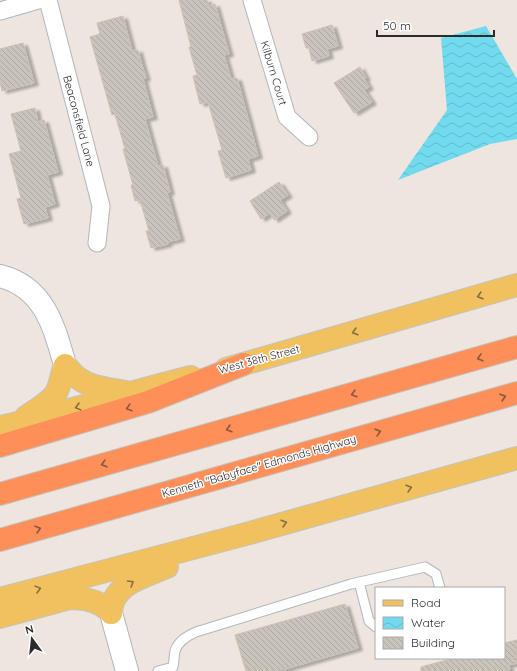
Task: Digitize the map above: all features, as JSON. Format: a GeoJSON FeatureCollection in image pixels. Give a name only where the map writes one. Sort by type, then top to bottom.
{"type":"FeatureCollection","features":[{"type":"Feature","properties":{"kind":"highway"},"geometry":{"type":"LineString","coordinates":[[0,494],[517,347]]}},
{"type":"Feature","properties":{"kind":"highway"},"geometry":{"type":"LineString","coordinates":[[0,446],[148,402],[244,364]]}},
{"type":"Feature","properties":{"kind":"highway","name":"Kenneth \"Babyface\" Edmonds Highway"},"geometry":{"type":"LineString","coordinates":[[0,540],[517,393]]}},
{"type":"Feature","properties":{"kind":"main road","name":"West 38th Street"},"geometry":{"type":"LineString","coordinates":[[9,425],[244,364],[517,285]]}},
{"type":"Feature","properties":{"kind":"main road"},"geometry":{"type":"LineString","coordinates":[[9,425],[52,397],[58,387],[65,365],[76,377],[91,385],[129,393]]}},
{"type":"Feature","properties":{"kind":"main road"},"geometry":{"type":"LineString","coordinates":[[0,599],[246,534],[517,458]]}},
{"type":"Feature","properties":{"kind":"main road"},"geometry":{"type":"LineString","coordinates":[[111,613],[111,607],[116,596],[123,588],[138,579],[246,534]]}},
{"type":"Feature","properties":{"kind":"main road"},"geometry":{"type":"LineString","coordinates":[[0,617],[70,598],[90,600],[107,608],[111,613]]}},
{"type":"Feature","properties":{"kind":"street"},"geometry":{"type":"LineString","coordinates":[[0,11],[38,0]]}},
{"type":"Feature","properties":{"kind":"street","name":"Beaconsfield Lane"},"geometry":{"type":"LineString","coordinates":[[48,0],[101,206],[97,242]]}},
{"type":"Feature","properties":{"kind":"street","name":"Kilburn Court"},"geometry":{"type":"LineString","coordinates":[[252,0],[287,117],[309,137]]}},
{"type":"Feature","properties":{"kind":"street"},"geometry":{"type":"LineString","coordinates":[[0,276],[19,284],[35,296],[53,325],[65,365]]}},
{"type":"Feature","properties":{"kind":"street"},"geometry":{"type":"LineString","coordinates":[[111,613],[127,671]]}},
{"type":"Feature","properties":{"kind":"lane"},"geometry":{"type":"LineString","coordinates":[[158,671],[173,667],[175,652],[179,644],[186,637],[196,632],[359,582],[425,567],[436,574],[440,587]]}},
{"type":"Feature","properties":{"kind":"lane"},"geometry":{"type":"LineString","coordinates":[[359,582],[369,621],[375,626]]}},
{"type":"Feature","properties":{"kind":"water"},"geometry":{"type":"Polygon","coordinates":[[[486,26],[517,79],[517,139],[490,144],[398,180],[447,110],[441,38],[486,26]]]}},
{"type":"Feature","properties":{"kind":"building"},"geometry":{"type":"Polygon","coordinates":[[[179,0],[207,0],[208,6],[215,4],[229,54],[224,55],[231,79],[237,78],[258,156],[248,159],[251,170],[226,178],[218,151],[222,150],[208,102],[200,104],[193,76],[197,75],[189,47],[191,47],[179,0]]]}},
{"type":"Feature","properties":{"kind":"building"},"geometry":{"type":"Polygon","coordinates":[[[123,16],[132,51],[138,50],[146,78],[143,79],[153,117],[145,119],[158,166],[163,165],[170,192],[167,193],[180,239],[167,242],[168,244],[151,248],[146,231],[149,231],[140,200],[135,201],[131,185],[133,185],[123,149],[125,149],[115,114],[112,115],[90,37],[100,34],[97,23],[123,16]]]}},
{"type":"Feature","properties":{"kind":"building"},"geometry":{"type":"Polygon","coordinates":[[[332,25],[338,46],[327,49],[329,56],[312,61],[309,48],[306,48],[302,34],[332,25]]]}},
{"type":"Feature","properties":{"kind":"building"},"geometry":{"type":"Polygon","coordinates":[[[23,43],[34,83],[2,91],[0,82],[0,49],[23,43]]]}},
{"type":"Feature","properties":{"kind":"building"},"geometry":{"type":"Polygon","coordinates":[[[360,67],[366,78],[364,79],[369,87],[364,90],[372,102],[354,113],[334,83],[360,67]]]}},
{"type":"Feature","properties":{"kind":"building"},"geometry":{"type":"Polygon","coordinates":[[[35,108],[38,122],[44,120],[58,172],[47,175],[55,204],[45,207],[48,218],[24,224],[17,199],[21,198],[9,154],[21,151],[11,114],[35,108]]]}},
{"type":"Feature","properties":{"kind":"building"},"geometry":{"type":"Polygon","coordinates":[[[279,182],[288,195],[280,200],[287,211],[274,220],[270,213],[261,219],[250,201],[279,182]]]}},
{"type":"Feature","properties":{"kind":"building"},"geometry":{"type":"Polygon","coordinates":[[[345,604],[358,648],[278,671],[246,671],[235,635],[345,604]]]}},
{"type":"Feature","properties":{"kind":"building"},"geometry":{"type":"Polygon","coordinates":[[[517,640],[517,663],[508,665],[510,669],[503,671],[421,671],[421,667],[450,659],[505,659],[505,643],[517,640]]]}}]}
